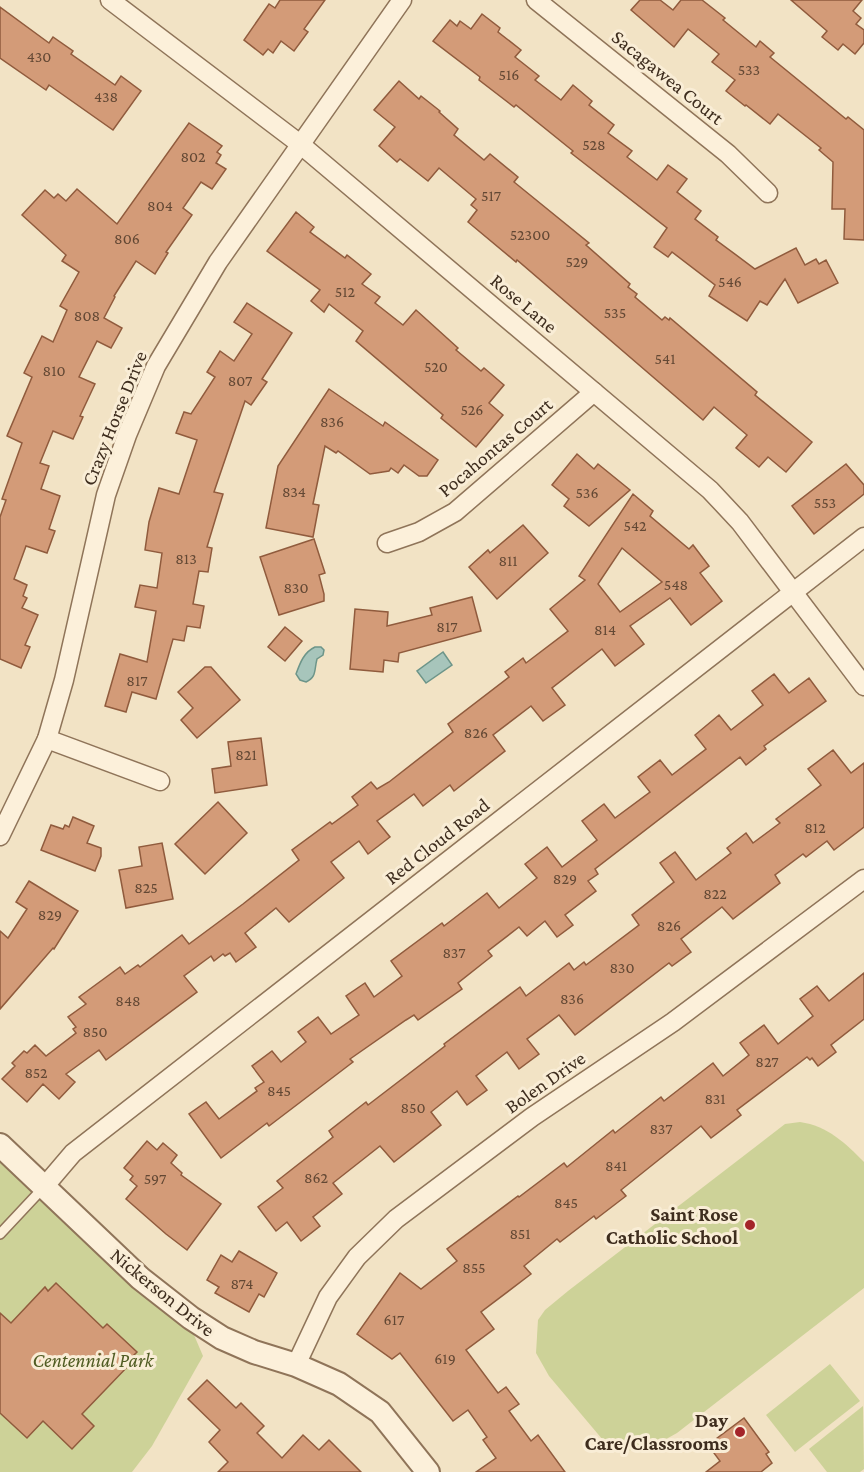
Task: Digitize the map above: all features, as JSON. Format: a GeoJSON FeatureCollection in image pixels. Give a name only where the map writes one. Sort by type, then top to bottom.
{"type":"FeatureCollection","features":[{"type":"Feature","properties":{"kind":"street","name":"Rose Lane"},"geometry":{"type":"LineString","coordinates":[[110,0],[300,144],[710,490],[740,522],[864,686]]}},
{"type":"Feature","properties":{"kind":"street","name":"Crazy Horse Drive"},"geometry":{"type":"LineString","coordinates":[[0,836],[47,739],[64,680],[106,495],[127,435],[156,366],[218,262],[402,0]]}},
{"type":"Feature","properties":{"kind":"street","name":"Sacagawea Court"},"geometry":{"type":"LineString","coordinates":[[536,0],[728,154],[768,193]]}},
{"type":"Feature","properties":{"kind":"street","name":"Pocahontas Court"},"geometry":{"type":"LineString","coordinates":[[387,543],[419,532],[455,512],[594,392]]}},
{"type":"Feature","properties":{"kind":"street","name":"Red Cloud Road"},"geometry":{"type":"LineString","coordinates":[[44,1188],[73,1153],[864,537]]}},
{"type":"Feature","properties":{"kind":"street"},"geometry":{"type":"LineString","coordinates":[[47,739],[160,781]]}},
{"type":"Feature","properties":{"kind":"street","name":"Bolen Drive"},"geometry":{"type":"LineString","coordinates":[[297,1365],[328,1297],[357,1257],[396,1219],[532,1117],[673,1022],[864,879]]}},
{"type":"Feature","properties":{"kind":"street","name":"Nickerson Drive"},"geometry":{"type":"LineString","coordinates":[[0,1145],[140,1278],[191,1318],[222,1338],[254,1352],[297,1365],[339,1384],[380,1412],[428,1472]]}},
{"type":"Feature","properties":{"kind":"lane"},"geometry":{"type":"LineString","coordinates":[[0,1234],[44,1188]]}},
{"type":"Feature","properties":{"kind":"green space","name":"Saint Rose Catholic School"},"geometry":{"type":"Polygon","coordinates":[[[800,1122],[828,1131],[864,1162],[864,1288],[677,1433],[650,1448],[624,1451],[608,1446],[549,1376],[536,1353],[538,1320],[545,1310],[568,1291],[785,1124],[800,1122]]]}},
{"type":"Feature","properties":{"kind":"green space","name":"Centennial Park"},"geometry":{"type":"Polygon","coordinates":[[[0,1145],[185,1314],[203,1356],[152,1446],[132,1472],[0,1472],[0,1145]]]}},
{"type":"Feature","properties":{"kind":"green space"},"geometry":{"type":"Polygon","coordinates":[[[830,1364],[860,1401],[795,1452],[766,1415],[830,1364]]]}},
{"type":"Feature","properties":{"kind":"green space"},"geometry":{"type":"Polygon","coordinates":[[[863,1406],[864,1469],[860,1472],[827,1472],[809,1449],[863,1406]]]}},
{"type":"Feature","properties":{"kind":"water"},"geometry":{"type":"Polygon","coordinates":[[[315,647],[321,647],[324,650],[323,655],[317,659],[312,678],[306,682],[300,680],[296,674],[301,662],[305,655],[315,647]]]}},
{"type":"Feature","properties":{"kind":"water"},"geometry":{"type":"Polygon","coordinates":[[[443,652],[452,665],[426,683],[417,671],[443,652]]]}},
{"type":"Feature","properties":{"kind":"building"},"geometry":{"type":"Polygon","coordinates":[[[280,0],[325,0],[304,29],[308,32],[294,51],[281,41],[273,53],[268,49],[263,55],[244,40],[269,4],[275,8],[280,0]]]}},
{"type":"Feature","properties":{"kind":"building"},"geometry":{"type":"Polygon","coordinates":[[[640,0],[660,0],[673,10],[681,0],[702,0],[756,47],[760,41],[774,53],[770,57],[846,119],[848,117],[864,130],[864,240],[844,239],[845,209],[832,209],[833,162],[819,150],[821,148],[778,114],[770,124],[726,91],[735,80],[712,62],[719,54],[688,29],[674,47],[631,10],[640,0]]]}},
{"type":"Feature","properties":{"kind":"building"},"geometry":{"type":"Polygon","coordinates":[[[791,0],[862,0],[853,11],[861,18],[856,24],[864,30],[864,43],[855,54],[843,44],[838,50],[822,37],[827,31],[791,0]]]}},
{"type":"Feature","properties":{"kind":"building"},"geometry":{"type":"Polygon","coordinates":[[[0,7],[49,43],[53,37],[73,51],[71,54],[115,85],[121,76],[141,91],[113,130],[49,85],[46,90],[0,58],[0,7]]]}},
{"type":"Feature","properties":{"kind":"building"},"geometry":{"type":"Polygon","coordinates":[[[482,14],[500,28],[498,32],[521,50],[515,57],[539,76],[535,80],[561,100],[573,85],[592,101],[589,105],[614,125],[608,133],[632,151],[627,157],[657,180],[668,165],[687,179],[677,192],[701,211],[695,219],[718,237],[716,240],[755,269],[796,248],[805,265],[816,259],[819,264],[826,260],[838,283],[798,303],[785,279],[767,305],[760,301],[747,321],[709,296],[715,285],[672,252],[668,257],[654,247],[667,228],[571,153],[573,151],[516,105],[514,107],[433,41],[450,20],[457,26],[460,21],[471,29],[482,14]]]}},
{"type":"Feature","properties":{"kind":"building"},"geometry":{"type":"Polygon","coordinates":[[[399,81],[419,99],[421,96],[440,111],[458,129],[454,135],[484,160],[490,154],[518,177],[514,182],[589,243],[586,245],[630,284],[628,287],[637,294],[635,297],[662,320],[665,317],[669,320],[670,318],[757,392],[755,395],[812,442],[786,472],[768,457],[759,467],[736,448],[747,435],[714,407],[703,420],[517,260],[516,262],[468,222],[477,210],[471,205],[476,199],[439,168],[428,181],[400,159],[397,162],[379,146],[395,127],[374,110],[399,81]]]}},
{"type":"Feature","properties":{"kind":"building"},"geometry":{"type":"Polygon","coordinates":[[[189,123],[222,146],[217,152],[221,155],[216,163],[226,169],[212,189],[201,182],[183,208],[192,215],[166,252],[168,253],[155,274],[136,261],[114,296],[104,318],[122,328],[111,348],[97,341],[79,377],[95,384],[80,416],[83,417],[73,439],[53,431],[40,463],[49,466],[41,489],[60,496],[49,529],[55,531],[47,553],[26,546],[14,579],[27,585],[23,596],[27,598],[22,608],[38,615],[25,645],[30,647],[21,668],[0,659],[0,517],[6,500],[2,499],[22,443],[7,436],[32,377],[24,373],[42,336],[53,342],[67,310],[60,306],[79,272],[62,261],[66,255],[22,215],[45,190],[54,198],[58,194],[66,201],[77,189],[117,224],[189,123]]]}},
{"type":"Feature","properties":{"kind":"building"},"geometry":{"type":"Polygon","coordinates":[[[296,212],[314,227],[310,232],[345,258],[347,255],[371,274],[362,284],[380,297],[375,303],[403,325],[416,310],[458,348],[456,350],[481,371],[484,368],[504,385],[489,403],[503,415],[476,447],[441,418],[443,415],[356,341],[363,331],[329,304],[324,312],[311,301],[320,290],[267,251],[296,212]]]}},
{"type":"Feature","properties":{"kind":"building"},"geometry":{"type":"Polygon","coordinates":[[[247,303],[292,333],[262,379],[267,382],[251,405],[245,401],[214,492],[223,494],[207,547],[212,548],[208,572],[199,571],[193,604],[204,606],[200,628],[187,626],[184,641],[173,639],[156,699],[132,692],[126,712],[105,706],[120,654],[147,662],[156,611],[135,607],[140,585],[157,588],[162,553],[145,550],[149,522],[159,488],[179,494],[197,440],[176,433],[184,412],[191,414],[215,377],[207,372],[220,351],[234,361],[252,334],[234,322],[247,303]]]}},
{"type":"Feature","properties":{"kind":"building"},"geometry":{"type":"Polygon","coordinates":[[[329,389],[383,426],[385,422],[438,460],[427,476],[419,476],[404,465],[398,473],[391,468],[389,471],[370,474],[338,451],[336,453],[325,446],[313,504],[319,505],[313,537],[266,528],[278,466],[329,389]]]}},
{"type":"Feature","properties":{"kind":"building"},"geometry":{"type":"Polygon","coordinates":[[[577,454],[594,469],[598,464],[630,490],[589,526],[564,506],[569,499],[552,485],[577,454]]]}},
{"type":"Feature","properties":{"kind":"building"},"geometry":{"type":"Polygon","coordinates":[[[846,464],[864,485],[864,494],[814,534],[792,506],[846,464]]]}},
{"type":"Feature","properties":{"kind":"building"},"geometry":{"type":"Polygon","coordinates":[[[633,494],[653,511],[650,516],[689,549],[693,545],[709,566],[700,573],[722,601],[691,625],[670,598],[630,626],[644,644],[615,666],[602,649],[552,688],[565,705],[543,721],[531,706],[493,735],[505,751],[454,791],[450,785],[423,806],[414,794],[377,821],[390,837],[368,854],[359,841],[331,862],[344,878],[289,922],[276,908],[245,933],[256,947],[236,962],[230,953],[225,956],[223,954],[214,961],[211,956],[184,976],[197,992],[106,1060],[99,1050],[66,1074],[75,1082],[59,1099],[43,1084],[27,1102],[2,1079],[15,1066],[12,1063],[24,1051],[27,1053],[35,1045],[46,1056],[76,1033],[73,1029],[76,1027],[68,1017],[86,1004],[79,997],[120,967],[125,974],[138,965],[140,967],[182,935],[189,944],[299,860],[292,850],[358,805],[352,797],[371,782],[377,789],[389,782],[453,732],[448,724],[509,677],[505,672],[523,658],[526,663],[568,631],[550,609],[585,580],[579,576],[633,494]],[[622,548],[598,584],[620,612],[662,582],[622,548]]]}},
{"type":"Feature","properties":{"kind":"building"},"geometry":{"type":"Polygon","coordinates":[[[523,525],[548,553],[497,599],[469,567],[488,550],[490,553],[523,525]]]}},
{"type":"Feature","properties":{"kind":"building"},"geometry":{"type":"Polygon","coordinates":[[[314,539],[325,573],[319,575],[324,601],[279,615],[260,557],[314,539]]]}},
{"type":"Feature","properties":{"kind":"building"},"geometry":{"type":"Polygon","coordinates":[[[472,597],[481,631],[399,653],[398,662],[384,660],[383,672],[350,669],[355,609],[388,612],[387,626],[432,615],[430,608],[472,597]]]}},
{"type":"Feature","properties":{"kind":"building"},"geometry":{"type":"Polygon","coordinates":[[[285,627],[302,641],[285,661],[268,647],[285,627]]]}},
{"type":"Feature","properties":{"kind":"building"},"geometry":{"type":"Polygon","coordinates":[[[205,667],[211,667],[240,700],[197,738],[181,720],[193,708],[178,692],[205,667]]]}},
{"type":"Feature","properties":{"kind":"building"},"geometry":{"type":"Polygon","coordinates":[[[774,674],[789,693],[809,678],[826,701],[764,746],[766,749],[746,765],[740,757],[595,869],[598,874],[588,881],[596,891],[565,915],[573,925],[557,937],[545,921],[527,936],[519,927],[488,951],[492,956],[458,983],[462,989],[418,1020],[414,1015],[350,1059],[353,1062],[269,1126],[267,1123],[221,1158],[189,1114],[206,1102],[219,1119],[257,1091],[255,1088],[264,1082],[252,1066],[272,1051],[281,1062],[306,1042],[298,1032],[318,1017],[331,1034],[359,1015],[346,996],[365,983],[374,997],[402,976],[391,961],[442,923],[444,926],[487,893],[499,908],[537,878],[525,864],[547,847],[562,867],[597,840],[582,821],[604,804],[615,818],[650,792],[638,777],[660,760],[672,775],[706,749],[695,735],[719,715],[731,730],[763,705],[752,691],[774,674]]]}},
{"type":"Feature","properties":{"kind":"building"},"geometry":{"type":"Polygon","coordinates":[[[261,738],[267,785],[215,793],[212,769],[231,766],[228,742],[261,738]]]}},
{"type":"Feature","properties":{"kind":"building"},"geometry":{"type":"Polygon","coordinates":[[[833,750],[851,773],[864,763],[864,827],[834,850],[827,841],[806,857],[803,854],[775,875],[780,883],[733,919],[722,907],[681,939],[691,952],[672,966],[669,963],[575,1035],[559,1015],[527,1039],[539,1054],[519,1069],[507,1052],[476,1076],[487,1090],[467,1105],[457,1091],[431,1112],[441,1125],[394,1162],[380,1146],[333,1183],[342,1194],[313,1217],[320,1226],[301,1241],[287,1222],[276,1231],[258,1207],[283,1188],[277,1181],[333,1137],[329,1131],[366,1102],[368,1105],[520,987],[526,996],[569,963],[574,970],[584,962],[586,965],[639,925],[632,915],[674,882],[660,863],[675,852],[696,880],[731,853],[727,848],[746,833],[753,843],[780,823],[776,819],[821,785],[808,769],[833,750]]]}},
{"type":"Feature","properties":{"kind":"building"},"geometry":{"type":"Polygon","coordinates":[[[218,802],[247,833],[205,874],[175,844],[218,802]]]}},
{"type":"Feature","properties":{"kind":"building"},"geometry":{"type":"Polygon","coordinates":[[[73,817],[94,826],[87,843],[101,848],[101,856],[95,871],[41,850],[51,825],[63,829],[65,825],[69,827],[73,817]]]}},
{"type":"Feature","properties":{"kind":"building"},"geometry":{"type":"Polygon","coordinates":[[[162,843],[173,899],[126,908],[119,870],[142,866],[139,847],[162,843]]]}},
{"type":"Feature","properties":{"kind":"building"},"geometry":{"type":"Polygon","coordinates":[[[29,881],[78,911],[54,949],[0,1009],[0,931],[8,938],[27,909],[16,902],[29,881]]]}},
{"type":"Feature","properties":{"kind":"building"},"geometry":{"type":"Polygon","coordinates":[[[864,973],[864,1019],[831,1045],[836,1052],[818,1066],[812,1058],[810,1060],[807,1057],[737,1110],[741,1115],[711,1138],[701,1126],[621,1190],[626,1196],[596,1219],[594,1216],[560,1242],[557,1239],[524,1266],[531,1274],[481,1312],[494,1329],[466,1350],[498,1393],[506,1387],[519,1404],[509,1411],[531,1441],[538,1435],[565,1472],[476,1472],[496,1458],[483,1440],[487,1437],[468,1410],[453,1421],[400,1353],[392,1359],[357,1334],[400,1273],[421,1289],[457,1261],[447,1249],[564,1163],[567,1167],[613,1130],[615,1133],[661,1097],[664,1101],[713,1063],[723,1076],[749,1055],[740,1043],[764,1025],[778,1044],[813,1016],[800,999],[817,986],[829,1001],[864,973]]]}},
{"type":"Feature","properties":{"kind":"building"},"geometry":{"type":"Polygon","coordinates":[[[147,1141],[157,1150],[163,1143],[177,1155],[171,1163],[182,1173],[181,1175],[221,1204],[187,1250],[126,1199],[137,1186],[130,1180],[133,1176],[124,1168],[147,1141]]]}},
{"type":"Feature","properties":{"kind":"building"},"geometry":{"type":"Polygon","coordinates":[[[239,1251],[277,1273],[264,1297],[259,1294],[249,1312],[215,1293],[219,1287],[207,1280],[221,1255],[232,1262],[239,1251]]]}},
{"type":"Feature","properties":{"kind":"building"},"geometry":{"type":"Polygon","coordinates":[[[56,1283],[103,1328],[107,1324],[137,1352],[129,1360],[132,1362],[82,1414],[94,1426],[72,1449],[43,1421],[27,1438],[0,1413],[0,1313],[11,1323],[45,1287],[48,1291],[56,1283]]]}},
{"type":"Feature","properties":{"kind":"building"},"geometry":{"type":"Polygon","coordinates":[[[207,1380],[236,1408],[241,1403],[264,1426],[257,1433],[282,1458],[303,1435],[319,1450],[329,1440],[361,1472],[218,1472],[228,1462],[209,1442],[220,1430],[188,1399],[207,1380]]]}},
{"type":"Feature","properties":{"kind":"building","name":"Day Care/Classrooms"},"geometry":{"type":"Polygon","coordinates":[[[744,1418],[769,1452],[766,1454],[772,1463],[761,1472],[706,1472],[720,1461],[708,1445],[744,1418]]]}},
{"type":"Feature","properties":{"kind":"place","name":"Saint Rose Catholic School"},"geometry":{"type":"Point","coordinates":[750,1225]}},
{"type":"Feature","properties":{"kind":"place","name":"Day Care/Classrooms"},"geometry":{"type":"Point","coordinates":[740,1432]}}]}
